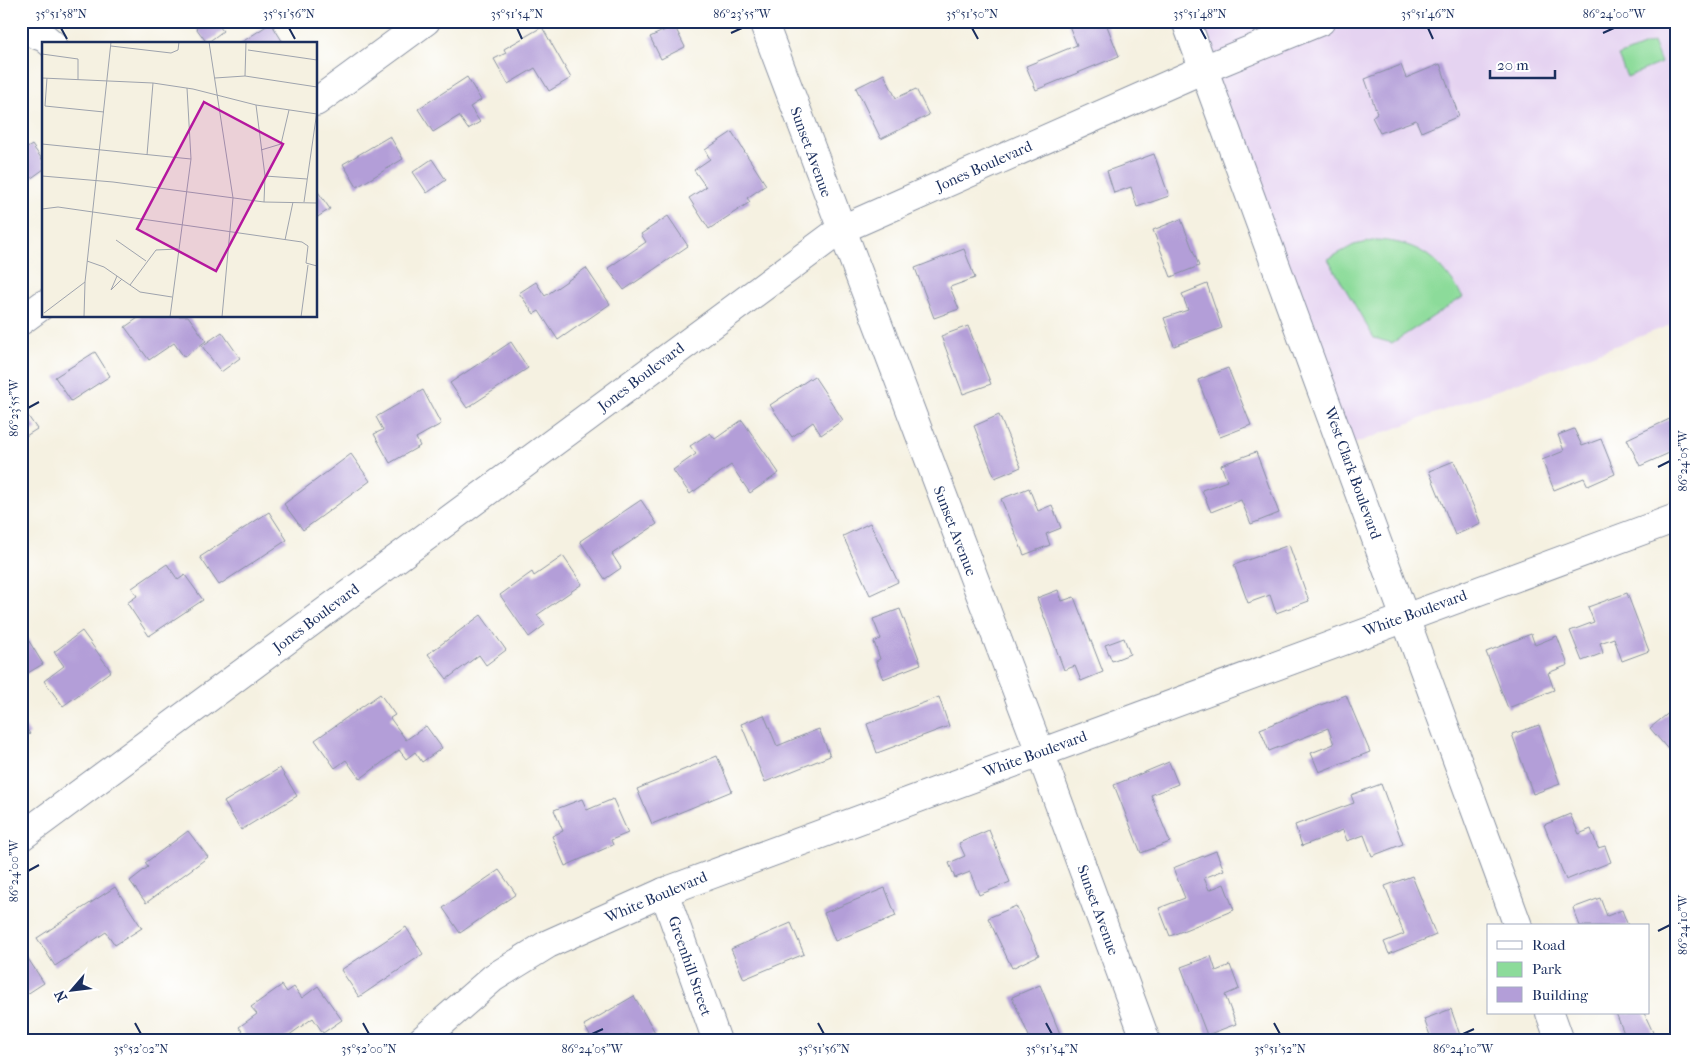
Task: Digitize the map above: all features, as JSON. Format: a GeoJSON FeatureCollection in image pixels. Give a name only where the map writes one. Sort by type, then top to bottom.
{"type":"FeatureCollection","features":[{"type":"Feature","properties":{"kind":"street"},"geometry":{"type":"LineString","coordinates":[[318,101],[426,21]]}},
{"type":"Feature","properties":{"kind":"street","name":"Sunset Avenue"},"geometry":{"type":"LineString","coordinates":[[763,21],[840,230],[1040,752],[1146,1041]]}},
{"type":"Feature","properties":{"kind":"street","name":"West Clark Boulevard"},"geometry":{"type":"LineString","coordinates":[[1186,21],[1406,616],[1517,924]]}},
{"type":"Feature","properties":{"kind":"street","name":"Jones Boulevard"},"geometry":{"type":"LineString","coordinates":[[21,837],[840,230],[1204,69],[1321,21]]}},
{"type":"Feature","properties":{"kind":"street"},"geometry":{"type":"LineString","coordinates":[[21,29],[45,38],[50,42]]}},
{"type":"Feature","properties":{"kind":"street"},"geometry":{"type":"LineString","coordinates":[[21,321],[42,305]]}},
{"type":"Feature","properties":{"kind":"street","name":"White Boulevard"},"geometry":{"type":"LineString","coordinates":[[421,1041],[492,978],[548,944],[664,892],[1406,616],[1676,518]]}},
{"type":"Feature","properties":{"kind":"street","name":"Greenhill Street"},"geometry":{"type":"LineString","coordinates":[[664,892],[717,1041]]}},
{"type":"Feature","properties":{"kind":"street"},"geometry":{"type":"LineString","coordinates":[[1550,1014],[1560,1041]]}},
{"type":"Feature","properties":{"kind":"shaded area"},"geometry":{"type":"Polygon","coordinates":[[[1187,21],[1676,21],[1676,323],[1343,448],[1187,21]]]}},
{"type":"Feature","properties":{"kind":"green space"},"geometry":{"type":"Polygon","coordinates":[[[1653,42],[1661,63],[1627,77],[1618,56],[1653,42]]]}},
{"type":"Feature","properties":{"kind":"green space"},"geometry":{"type":"Polygon","coordinates":[[[1377,240],[1406,245],[1428,256],[1446,273],[1463,297],[1392,343],[1374,338],[1328,259],[1354,245],[1377,240]]]}},
{"type":"Feature","properties":{"kind":"building"},"geometry":{"type":"Polygon","coordinates":[[[198,21],[215,21],[223,31],[206,42],[194,25],[198,21]]]}},
{"type":"Feature","properties":{"kind":"building"},"geometry":{"type":"Polygon","coordinates":[[[660,21],[672,21],[685,47],[661,59],[650,37],[665,30],[660,21]]]}},
{"type":"Feature","properties":{"kind":"building"},"geometry":{"type":"Polygon","coordinates":[[[1067,21],[1105,21],[1119,56],[1036,90],[1026,66],[1077,45],[1067,21]]]}},
{"type":"Feature","properties":{"kind":"building"},"geometry":{"type":"Polygon","coordinates":[[[271,23],[283,42],[242,42],[271,23]]]}},
{"type":"Feature","properties":{"kind":"building"},"geometry":{"type":"Polygon","coordinates":[[[542,27],[571,78],[549,91],[535,68],[508,84],[494,59],[506,53],[504,49],[542,27]]]}},
{"type":"Feature","properties":{"kind":"building"},"geometry":{"type":"Polygon","coordinates":[[[1440,64],[1459,116],[1421,132],[1416,120],[1380,133],[1372,117],[1377,113],[1365,79],[1401,65],[1406,78],[1440,64]]]}},
{"type":"Feature","properties":{"kind":"building"},"geometry":{"type":"Polygon","coordinates":[[[884,74],[896,98],[916,89],[929,115],[881,139],[856,88],[884,74]]]}},
{"type":"Feature","properties":{"kind":"building"},"geometry":{"type":"Polygon","coordinates":[[[467,77],[481,100],[470,107],[480,122],[468,129],[459,116],[433,132],[418,109],[467,77]]]}},
{"type":"Feature","properties":{"kind":"building"},"geometry":{"type":"Polygon","coordinates":[[[732,132],[766,185],[747,198],[750,202],[709,229],[689,198],[706,187],[694,170],[710,159],[705,150],[732,132]]]}},
{"type":"Feature","properties":{"kind":"building"},"geometry":{"type":"Polygon","coordinates":[[[390,136],[403,159],[357,187],[343,164],[390,136]]]}},
{"type":"Feature","properties":{"kind":"building"},"geometry":{"type":"Polygon","coordinates":[[[32,145],[42,159],[42,170],[26,182],[21,175],[21,152],[32,145]]]}},
{"type":"Feature","properties":{"kind":"building"},"geometry":{"type":"Polygon","coordinates":[[[1154,154],[1169,196],[1137,207],[1131,187],[1114,193],[1107,171],[1154,154]]]}},
{"type":"Feature","properties":{"kind":"building"},"geometry":{"type":"Polygon","coordinates":[[[432,159],[446,180],[427,193],[413,172],[432,159]]]}},
{"type":"Feature","properties":{"kind":"building"},"geometry":{"type":"Polygon","coordinates":[[[318,192],[330,209],[318,217],[318,192]]]}},
{"type":"Feature","properties":{"kind":"building"},"geometry":{"type":"Polygon","coordinates":[[[668,216],[688,246],[624,290],[608,268],[646,242],[641,234],[668,216]]]}},
{"type":"Feature","properties":{"kind":"building"},"geometry":{"type":"Polygon","coordinates":[[[1181,219],[1199,266],[1171,277],[1153,230],[1181,219]]]}},
{"type":"Feature","properties":{"kind":"building"},"geometry":{"type":"Polygon","coordinates":[[[964,249],[975,278],[950,287],[959,309],[934,318],[915,268],[964,249]]]}},
{"type":"Feature","properties":{"kind":"building"},"geometry":{"type":"Polygon","coordinates":[[[586,268],[610,304],[558,340],[539,311],[534,314],[519,293],[536,282],[545,296],[586,268]]]}},
{"type":"Feature","properties":{"kind":"building"},"geometry":{"type":"Polygon","coordinates":[[[1207,284],[1222,328],[1174,346],[1164,318],[1188,310],[1182,294],[1207,284]]]}},
{"type":"Feature","properties":{"kind":"building"},"geometry":{"type":"Polygon","coordinates":[[[138,318],[189,318],[206,341],[184,357],[174,343],[149,360],[125,327],[138,318]]]}},
{"type":"Feature","properties":{"kind":"building"},"geometry":{"type":"Polygon","coordinates":[[[968,326],[991,384],[963,394],[941,336],[968,326]]]}},
{"type":"Feature","properties":{"kind":"building"},"geometry":{"type":"Polygon","coordinates":[[[222,332],[240,358],[221,372],[202,346],[222,332]]]}},
{"type":"Feature","properties":{"kind":"building"},"geometry":{"type":"Polygon","coordinates":[[[511,342],[528,368],[467,408],[450,383],[511,342]]]}},
{"type":"Feature","properties":{"kind":"building"},"geometry":{"type":"Polygon","coordinates":[[[95,352],[110,376],[71,401],[55,377],[95,352]]]}},
{"type":"Feature","properties":{"kind":"building"},"geometry":{"type":"Polygon","coordinates":[[[1228,368],[1251,425],[1220,437],[1198,380],[1228,368]]]}},
{"type":"Feature","properties":{"kind":"building"},"geometry":{"type":"Polygon","coordinates":[[[814,376],[843,420],[821,435],[813,422],[792,437],[770,405],[814,376]]]}},
{"type":"Feature","properties":{"kind":"building"},"geometry":{"type":"Polygon","coordinates":[[[423,390],[441,424],[416,438],[420,446],[390,463],[374,434],[383,430],[376,417],[423,390]]]}},
{"type":"Feature","properties":{"kind":"building"},"geometry":{"type":"Polygon","coordinates":[[[21,406],[37,429],[21,439],[21,406]]]}},
{"type":"Feature","properties":{"kind":"building"},"geometry":{"type":"Polygon","coordinates":[[[999,415],[1021,467],[995,478],[974,426],[999,415]]]}},
{"type":"Feature","properties":{"kind":"building"},"geometry":{"type":"Polygon","coordinates":[[[1676,416],[1676,450],[1640,466],[1627,439],[1676,416]]]}},
{"type":"Feature","properties":{"kind":"building"},"geometry":{"type":"Polygon","coordinates":[[[742,420],[779,473],[750,493],[731,465],[690,494],[673,470],[696,454],[690,446],[710,433],[715,439],[742,420]]]}},
{"type":"Feature","properties":{"kind":"building"},"geometry":{"type":"Polygon","coordinates":[[[1574,429],[1582,446],[1601,439],[1615,474],[1588,486],[1584,478],[1554,490],[1542,460],[1564,451],[1558,435],[1574,429]]]}},
{"type":"Feature","properties":{"kind":"building"},"geometry":{"type":"Polygon","coordinates":[[[1256,452],[1279,513],[1251,524],[1241,500],[1211,512],[1202,490],[1227,481],[1221,465],[1256,452]]]}},
{"type":"Feature","properties":{"kind":"building"},"geometry":{"type":"Polygon","coordinates":[[[351,454],[370,481],[303,530],[284,504],[351,454]]]}},
{"type":"Feature","properties":{"kind":"building"},"geometry":{"type":"Polygon","coordinates":[[[1454,461],[1481,524],[1455,535],[1429,471],[1454,461]]]}},
{"type":"Feature","properties":{"kind":"building"},"geometry":{"type":"Polygon","coordinates":[[[1029,488],[1038,511],[1052,505],[1061,528],[1046,534],[1050,545],[1024,555],[1001,499],[1029,488]]]}},
{"type":"Feature","properties":{"kind":"building"},"geometry":{"type":"Polygon","coordinates":[[[641,500],[657,524],[612,554],[621,568],[605,579],[580,541],[641,500]]]}},
{"type":"Feature","properties":{"kind":"building"},"geometry":{"type":"Polygon","coordinates":[[[269,512],[287,540],[219,585],[200,557],[269,512]]]}},
{"type":"Feature","properties":{"kind":"building"},"geometry":{"type":"Polygon","coordinates":[[[870,523],[898,582],[870,595],[843,536],[870,523]]]}},
{"type":"Feature","properties":{"kind":"building"},"geometry":{"type":"Polygon","coordinates":[[[1289,545],[1309,601],[1276,613],[1270,595],[1248,603],[1234,565],[1289,545]]]}},
{"type":"Feature","properties":{"kind":"building"},"geometry":{"type":"Polygon","coordinates":[[[563,556],[582,584],[537,615],[545,625],[529,637],[500,595],[532,572],[534,576],[563,556]]]}},
{"type":"Feature","properties":{"kind":"building"},"geometry":{"type":"Polygon","coordinates":[[[167,564],[178,580],[185,575],[203,600],[149,636],[127,603],[137,596],[132,588],[167,564]]]}},
{"type":"Feature","properties":{"kind":"building"},"geometry":{"type":"Polygon","coordinates":[[[1058,590],[1062,601],[1074,597],[1103,672],[1081,681],[1075,666],[1064,670],[1037,598],[1058,590]]]}},
{"type":"Feature","properties":{"kind":"building"},"geometry":{"type":"Polygon","coordinates":[[[1627,593],[1649,651],[1622,661],[1614,638],[1600,643],[1603,653],[1582,661],[1570,631],[1594,622],[1588,607],[1627,593]]]}},
{"type":"Feature","properties":{"kind":"building"},"geometry":{"type":"Polygon","coordinates":[[[900,609],[921,664],[883,679],[876,661],[880,659],[874,642],[881,639],[873,619],[900,609]]]}},
{"type":"Feature","properties":{"kind":"building"},"geometry":{"type":"Polygon","coordinates":[[[481,615],[506,650],[486,665],[479,655],[447,679],[428,654],[481,615]]]}},
{"type":"Feature","properties":{"kind":"building"},"geometry":{"type":"Polygon","coordinates":[[[82,631],[111,671],[63,706],[44,681],[64,666],[54,652],[82,631]]]}},
{"type":"Feature","properties":{"kind":"building"},"geometry":{"type":"Polygon","coordinates":[[[24,633],[43,664],[21,677],[21,635],[24,633]]]}},
{"type":"Feature","properties":{"kind":"building"},"geometry":{"type":"Polygon","coordinates":[[[1531,634],[1535,645],[1557,636],[1568,665],[1548,673],[1554,690],[1508,708],[1486,652],[1531,634]]]}},
{"type":"Feature","properties":{"kind":"building"},"geometry":{"type":"Polygon","coordinates":[[[1124,638],[1130,654],[1112,661],[1105,645],[1124,638]]]}},
{"type":"Feature","properties":{"kind":"building"},"geometry":{"type":"Polygon","coordinates":[[[380,694],[395,715],[390,718],[406,740],[426,726],[442,748],[422,762],[415,752],[406,759],[399,750],[360,779],[346,760],[335,768],[315,740],[380,694]]]}},
{"type":"Feature","properties":{"kind":"building"},"geometry":{"type":"Polygon","coordinates":[[[1346,695],[1370,752],[1319,772],[1311,753],[1334,744],[1328,728],[1269,751],[1260,729],[1346,695]]]}},
{"type":"Feature","properties":{"kind":"building"},"geometry":{"type":"Polygon","coordinates":[[[939,697],[949,726],[877,753],[867,724],[939,697]]]}},
{"type":"Feature","properties":{"kind":"building"},"geometry":{"type":"Polygon","coordinates":[[[1676,707],[1676,759],[1650,728],[1676,707]]]}},
{"type":"Feature","properties":{"kind":"building"},"geometry":{"type":"Polygon","coordinates":[[[764,715],[777,746],[819,729],[830,756],[765,782],[741,724],[764,715]]]}},
{"type":"Feature","properties":{"kind":"building"},"geometry":{"type":"Polygon","coordinates":[[[21,720],[30,734],[21,740],[21,720]]]}},
{"type":"Feature","properties":{"kind":"building"},"geometry":{"type":"Polygon","coordinates":[[[1539,725],[1560,784],[1533,794],[1512,734],[1539,725]]]}},
{"type":"Feature","properties":{"kind":"building"},"geometry":{"type":"Polygon","coordinates":[[[717,756],[732,791],[652,824],[637,789],[717,756]]]}},
{"type":"Feature","properties":{"kind":"building"},"geometry":{"type":"Polygon","coordinates":[[[1169,762],[1178,784],[1151,795],[1170,842],[1141,853],[1114,785],[1169,762]]]}},
{"type":"Feature","properties":{"kind":"building"},"geometry":{"type":"Polygon","coordinates":[[[280,768],[297,796],[241,830],[224,802],[280,768]]]}},
{"type":"Feature","properties":{"kind":"building"},"geometry":{"type":"Polygon","coordinates":[[[1381,784],[1403,844],[1372,856],[1364,835],[1347,841],[1343,830],[1302,846],[1295,825],[1354,803],[1351,795],[1381,784]]]}},
{"type":"Feature","properties":{"kind":"building"},"geometry":{"type":"Polygon","coordinates":[[[582,799],[587,810],[613,799],[628,833],[611,840],[613,845],[565,866],[552,836],[563,831],[554,810],[582,799]]]}},
{"type":"Feature","properties":{"kind":"building"},"geometry":{"type":"Polygon","coordinates":[[[1570,814],[1579,834],[1591,829],[1598,848],[1605,846],[1611,862],[1566,880],[1544,825],[1570,814]]]}},
{"type":"Feature","properties":{"kind":"building"},"geometry":{"type":"Polygon","coordinates":[[[989,830],[1010,882],[979,895],[970,872],[955,878],[949,863],[965,856],[959,843],[989,830]]]}},
{"type":"Feature","properties":{"kind":"building"},"geometry":{"type":"Polygon","coordinates":[[[188,831],[208,857],[146,903],[130,881],[148,867],[145,863],[188,831]]]}},
{"type":"Feature","properties":{"kind":"building"},"geometry":{"type":"Polygon","coordinates":[[[1216,851],[1224,870],[1204,878],[1209,890],[1224,884],[1234,910],[1170,936],[1159,908],[1185,898],[1173,868],[1216,851]]]}},
{"type":"Feature","properties":{"kind":"building"},"geometry":{"type":"Polygon","coordinates":[[[499,870],[516,894],[460,933],[443,908],[499,870]]]}},
{"type":"Feature","properties":{"kind":"building"},"geometry":{"type":"Polygon","coordinates":[[[1412,876],[1436,935],[1389,954],[1384,942],[1404,934],[1385,886],[1412,876]]]}},
{"type":"Feature","properties":{"kind":"building"},"geometry":{"type":"Polygon","coordinates":[[[115,887],[142,928],[115,945],[106,932],[55,966],[37,938],[115,887]]]}},
{"type":"Feature","properties":{"kind":"building"},"geometry":{"type":"Polygon","coordinates":[[[885,888],[896,916],[835,941],[824,913],[885,888]]]}},
{"type":"Feature","properties":{"kind":"building"},"geometry":{"type":"Polygon","coordinates":[[[1600,898],[1607,916],[1622,910],[1627,924],[1579,924],[1573,908],[1600,898]]]}},
{"type":"Feature","properties":{"kind":"building"},"geometry":{"type":"Polygon","coordinates":[[[1016,906],[1039,955],[1012,968],[988,918],[1016,906]]]}},
{"type":"Feature","properties":{"kind":"building"},"geometry":{"type":"Polygon","coordinates":[[[791,923],[804,954],[744,979],[731,949],[791,923]]]}},
{"type":"Feature","properties":{"kind":"building"},"geometry":{"type":"Polygon","coordinates":[[[406,927],[423,954],[359,997],[341,970],[406,927]]]}},
{"type":"Feature","properties":{"kind":"building"},"geometry":{"type":"Polygon","coordinates":[[[25,954],[44,983],[21,998],[21,956],[25,954]]]}},
{"type":"Feature","properties":{"kind":"building"},"geometry":{"type":"Polygon","coordinates":[[[1211,956],[1216,971],[1230,965],[1239,989],[1225,995],[1236,1024],[1207,1035],[1181,967],[1211,956]]]}},
{"type":"Feature","properties":{"kind":"building"},"geometry":{"type":"Polygon","coordinates":[[[282,985],[287,992],[294,987],[302,998],[318,986],[342,1020],[323,1033],[313,1018],[281,1041],[249,1041],[239,1027],[257,1014],[251,1007],[282,985]]]}},
{"type":"Feature","properties":{"kind":"building"},"geometry":{"type":"Polygon","coordinates":[[[1040,985],[1063,1041],[1031,1041],[1012,997],[1040,985]]]}},
{"type":"Feature","properties":{"kind":"building"},"geometry":{"type":"Polygon","coordinates":[[[634,996],[656,1034],[644,1041],[631,1041],[628,1034],[617,1041],[593,1041],[584,1025],[634,996]]]}},
{"type":"Feature","properties":{"kind":"building"},"geometry":{"type":"Polygon","coordinates":[[[1451,1009],[1462,1041],[1432,1041],[1424,1019],[1451,1009]]]}},
{"type":"Feature","properties":{"kind":"building"},"geometry":{"type":"Polygon","coordinates":[[[1616,1014],[1644,1014],[1656,1039],[1627,1041],[1616,1014]]]}}]}
